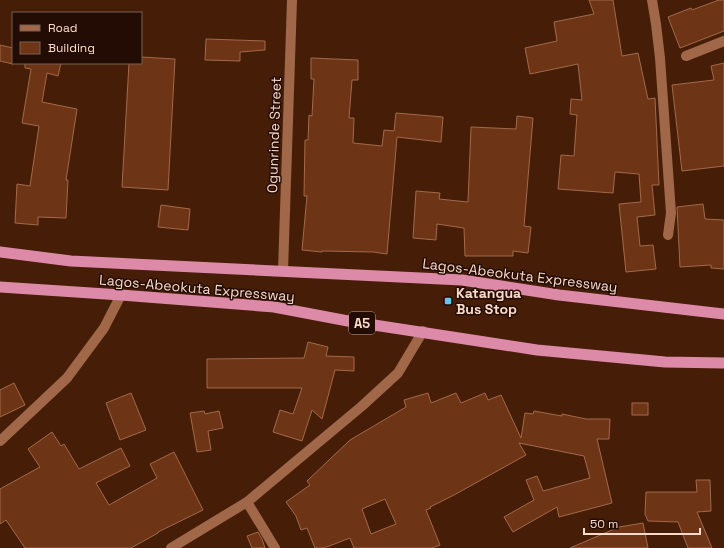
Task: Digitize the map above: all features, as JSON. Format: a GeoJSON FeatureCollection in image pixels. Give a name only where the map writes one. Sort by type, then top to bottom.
{"type":"FeatureCollection","features":[{"type":"Feature","properties":{"kind":"highway","name":"Lagos-Abeokuta Expressway"},"geometry":{"type":"LineString","coordinates":[[0,252],[71,261],[462,280],[559,294],[724,314]]}},
{"type":"Feature","properties":{"kind":"highway","name":"Lagos-Abeokuta Expressway"},"geometry":{"type":"LineString","coordinates":[[0,287],[274,307],[348,321],[423,331],[537,350],[665,362],[724,363]]}},
{"type":"Feature","properties":{"kind":"street","name":"Ogunrinde Street"},"geometry":{"type":"LineString","coordinates":[[283,271],[292,0]]}},
{"type":"Feature","properties":{"kind":"street"},"geometry":{"type":"LineString","coordinates":[[652,0],[659,51],[671,213],[668,236]]}},
{"type":"Feature","properties":{"kind":"street"},"geometry":{"type":"LineString","coordinates":[[686,56],[724,41]]}},
{"type":"Feature","properties":{"kind":"street"},"geometry":{"type":"LineString","coordinates":[[0,441],[67,378],[104,328],[120,295]]}},
{"type":"Feature","properties":{"kind":"street"},"geometry":{"type":"LineString","coordinates":[[171,548],[247,502],[362,406],[398,373],[423,331]]}},
{"type":"Feature","properties":{"kind":"street"},"geometry":{"type":"LineString","coordinates":[[247,502],[275,548]]}},
{"type":"Feature","properties":{"kind":"building"},"geometry":{"type":"Polygon","coordinates":[[[589,0],[613,0],[622,56],[638,53],[648,99],[655,98],[659,185],[652,185],[655,215],[637,217],[640,246],[653,245],[656,269],[626,272],[619,204],[641,202],[639,174],[615,172],[613,193],[558,189],[561,155],[574,156],[577,115],[570,114],[571,99],[582,100],[578,64],[530,74],[525,48],[557,41],[554,22],[594,14],[589,0]]]}},
{"type":"Feature","properties":{"kind":"building"},"geometry":{"type":"Polygon","coordinates":[[[719,0],[724,0],[724,31],[680,48],[668,17],[691,8],[692,10],[719,0]]]}},
{"type":"Feature","properties":{"kind":"building"},"geometry":{"type":"Polygon","coordinates":[[[206,39],[265,41],[265,50],[240,52],[240,61],[205,60],[206,39]]]}},
{"type":"Feature","properties":{"kind":"building"},"geometry":{"type":"Polygon","coordinates":[[[0,45],[12,48],[12,64],[0,61],[0,45]]]}},
{"type":"Feature","properties":{"kind":"building"},"geometry":{"type":"Polygon","coordinates":[[[142,57],[175,59],[168,190],[122,187],[129,64],[142,64],[142,57]]]}},
{"type":"Feature","properties":{"kind":"building"},"geometry":{"type":"Polygon","coordinates":[[[311,58],[358,60],[358,80],[352,80],[349,118],[354,118],[353,143],[382,146],[384,130],[394,131],[396,113],[443,117],[441,142],[397,137],[387,254],[373,252],[322,252],[302,250],[307,196],[304,196],[305,140],[308,140],[309,115],[312,116],[314,79],[311,79],[311,58]]]}},
{"type":"Feature","properties":{"kind":"building"},"geometry":{"type":"Polygon","coordinates":[[[724,63],[724,166],[682,171],[672,85],[714,80],[711,66],[724,63]]]}},
{"type":"Feature","properties":{"kind":"building"},"geometry":{"type":"Polygon","coordinates":[[[25,64],[61,64],[58,76],[47,73],[42,102],[77,109],[66,180],[68,180],[66,218],[38,217],[38,225],[15,223],[17,184],[30,186],[39,126],[22,123],[31,69],[25,68],[25,64]]]}},
{"type":"Feature","properties":{"kind":"building"},"geometry":{"type":"Polygon","coordinates":[[[517,116],[533,118],[524,226],[531,227],[528,253],[513,251],[513,256],[465,256],[464,228],[437,224],[436,240],[413,238],[416,191],[440,193],[439,199],[468,202],[471,127],[516,129],[517,116]]]}},
{"type":"Feature","properties":{"kind":"building"},"geometry":{"type":"Polygon","coordinates":[[[703,204],[705,219],[724,220],[724,269],[711,268],[711,265],[680,267],[677,207],[703,204]]]}},
{"type":"Feature","properties":{"kind":"building"},"geometry":{"type":"Polygon","coordinates":[[[161,205],[190,209],[188,230],[158,227],[161,205]]]}},
{"type":"Feature","properties":{"kind":"building"},"geometry":{"type":"Polygon","coordinates":[[[308,342],[328,347],[326,356],[354,357],[354,371],[335,370],[322,419],[312,410],[302,441],[273,432],[280,410],[293,414],[302,388],[207,388],[207,359],[304,358],[308,342]]]}},
{"type":"Feature","properties":{"kind":"building"},"geometry":{"type":"Polygon","coordinates":[[[14,383],[25,405],[0,417],[0,390],[14,383]]]}},
{"type":"Feature","properties":{"kind":"building"},"geometry":{"type":"Polygon","coordinates":[[[131,393],[146,430],[120,440],[106,403],[131,393]]]}},
{"type":"Feature","properties":{"kind":"building"},"geometry":{"type":"Polygon","coordinates":[[[428,393],[431,403],[456,393],[461,403],[485,393],[488,400],[501,395],[521,438],[525,413],[533,414],[534,411],[562,416],[562,414],[586,419],[610,419],[609,439],[597,439],[612,503],[559,517],[557,507],[513,532],[504,517],[534,500],[526,480],[537,476],[543,491],[590,478],[584,456],[519,443],[526,455],[426,510],[440,545],[432,548],[354,548],[350,538],[324,548],[315,548],[307,528],[301,530],[296,516],[286,502],[310,485],[307,481],[350,440],[406,407],[404,400],[428,393]],[[385,499],[362,509],[371,534],[396,524],[385,499]]]}},
{"type":"Feature","properties":{"kind":"building"},"geometry":{"type":"Polygon","coordinates":[[[632,403],[648,403],[648,415],[632,415],[632,403]]]}},
{"type":"Feature","properties":{"kind":"building"},"geometry":{"type":"Polygon","coordinates":[[[204,411],[205,414],[219,411],[223,428],[208,431],[211,450],[197,452],[190,413],[204,411]]]}},
{"type":"Feature","properties":{"kind":"building"},"geometry":{"type":"Polygon","coordinates":[[[52,432],[61,446],[64,444],[79,469],[121,448],[130,466],[96,483],[109,505],[157,478],[150,464],[174,452],[203,510],[158,532],[131,548],[25,548],[6,520],[0,524],[0,489],[40,467],[28,449],[52,432]]]}},
{"type":"Feature","properties":{"kind":"building"},"geometry":{"type":"Polygon","coordinates":[[[696,480],[710,480],[711,511],[697,512],[712,548],[688,548],[678,522],[648,521],[645,514],[646,492],[697,492],[696,480]]]}},
{"type":"Feature","properties":{"kind":"building"},"geometry":{"type":"Polygon","coordinates":[[[643,523],[648,548],[570,548],[619,527],[643,523]]]}},
{"type":"Feature","properties":{"kind":"building"},"geometry":{"type":"Polygon","coordinates":[[[258,532],[265,548],[252,548],[247,536],[258,532]]]}},
{"type":"Feature","properties":{"kind":"place","name":"Katangua Bus Stop"},"geometry":{"type":"Point","coordinates":[448,301]}}]}
